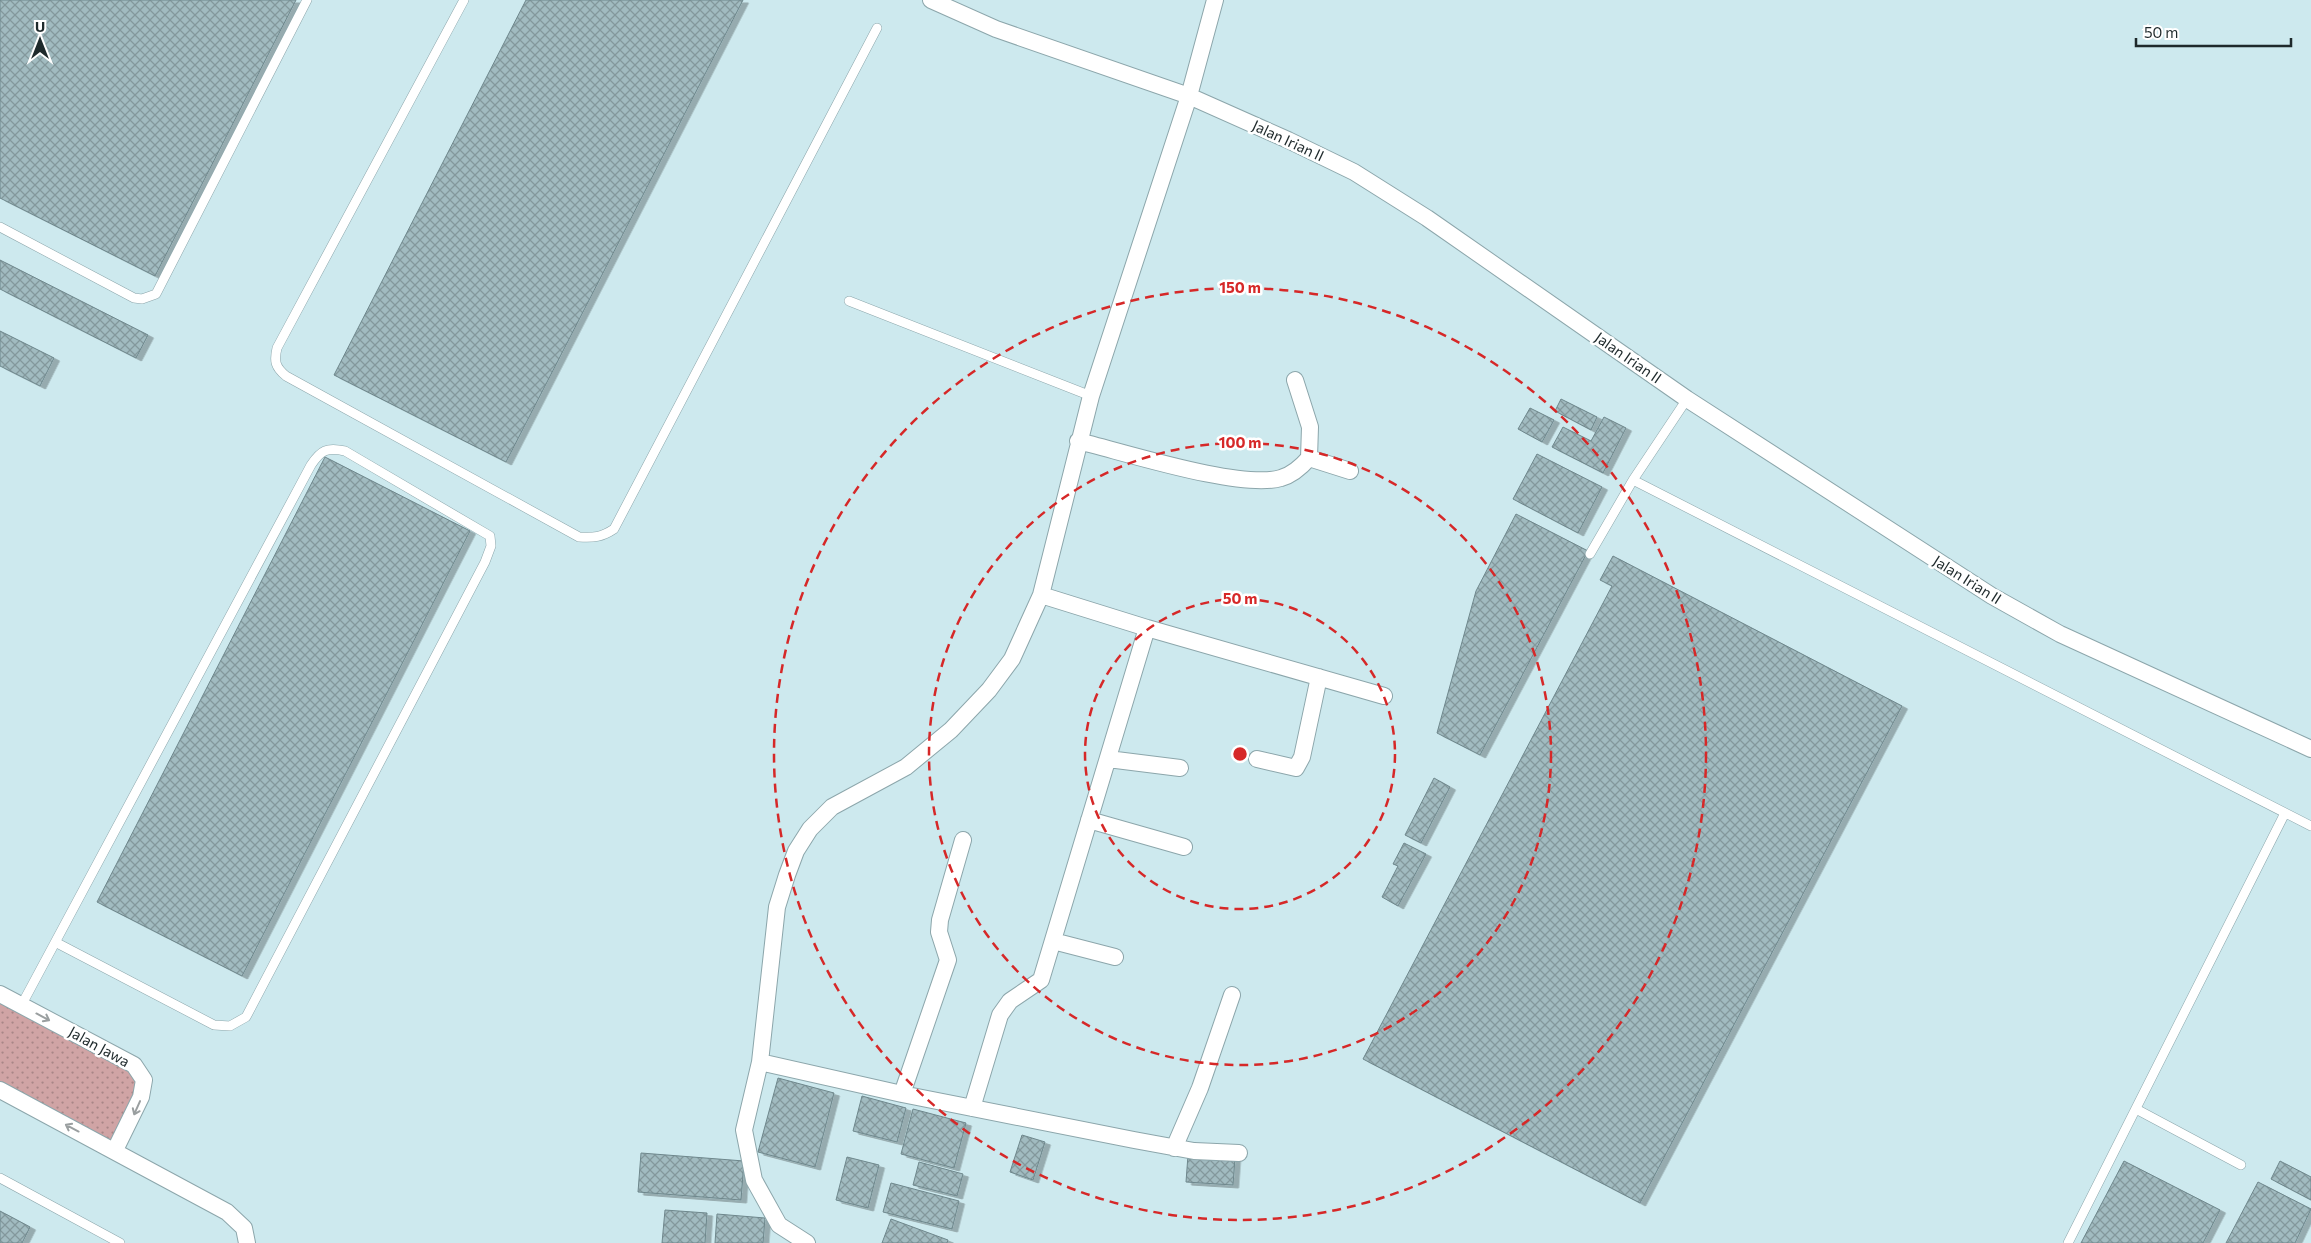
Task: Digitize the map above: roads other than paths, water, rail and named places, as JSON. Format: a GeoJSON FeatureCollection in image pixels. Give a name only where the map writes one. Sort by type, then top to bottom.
{"type":"FeatureCollection","features":[{"type":"Feature","properties":{"kind":"street","name":"Jalan Irian II"},"geometry":{"type":"LineString","coordinates":[[931,0],[996,29],[1188,96],[1288,140],[1362,177],[1427,218],[1687,398],[1992,596],[2060,634],[2311,749]]}},
{"type":"Feature","properties":{"kind":"street"},"geometry":{"type":"LineString","coordinates":[[807,1243],[779,1225],[754,1180],[744,1130],[760,1062],[777,907],[796,851],[810,829],[832,807],[906,767],[950,730],[989,690],[1012,659],[1041,595],[1090,396],[1188,96],[1215,0]]}},
{"type":"Feature","properties":{"kind":"street"},"geometry":{"type":"LineString","coordinates":[[1078,441],[1219,476],[1254,481],[1281,478],[1301,467],[1309,458],[1310,427],[1294,380]]}},
{"type":"Feature","properties":{"kind":"street"},"geometry":{"type":"LineString","coordinates":[[1309,458],[1350,471]]}},
{"type":"Feature","properties":{"kind":"street"},"geometry":{"type":"LineString","coordinates":[[1041,595],[1147,628],[1384,696]]}},
{"type":"Feature","properties":{"kind":"street"},"geometry":{"type":"LineString","coordinates":[[972,1108],[1000,1015],[1010,1001],[1041,980],[1147,628]]}},
{"type":"Feature","properties":{"kind":"street"},"geometry":{"type":"LineString","coordinates":[[1257,759],[1296,768],[1302,757],[1319,677]]}},
{"type":"Feature","properties":{"kind":"street"},"geometry":{"type":"LineString","coordinates":[[1108,759],[1180,768]]}},
{"type":"Feature","properties":{"kind":"street"},"geometry":{"type":"LineString","coordinates":[[1089,820],[1184,847]]}},
{"type":"Feature","properties":{"kind":"street"},"geometry":{"type":"LineString","coordinates":[[902,1094],[948,960],[939,932],[940,920],[963,840]]}},
{"type":"Feature","properties":{"kind":"street"},"geometry":{"type":"LineString","coordinates":[[1053,941],[1115,957]]}},
{"type":"Feature","properties":{"kind":"street","name":"Jalan Jawa"},"geometry":{"type":"LineString","coordinates":[[0,994],[134,1065],[144,1080],[142,1097],[115,1150]]}},
{"type":"Feature","properties":{"kind":"street"},"geometry":{"type":"LineString","coordinates":[[1174,1148],[1200,1088],[1232,995]]}},
{"type":"Feature","properties":{"kind":"street"},"geometry":{"type":"LineString","coordinates":[[760,1062],[902,1094],[1174,1148],[1239,1153]]}},
{"type":"Feature","properties":{"kind":"street"},"geometry":{"type":"LineString","coordinates":[[0,1090],[115,1150],[227,1212],[244,1228],[247,1243]]}},
{"type":"Feature","properties":{"kind":"lane"},"geometry":{"type":"LineString","coordinates":[[0,227],[134,298],[142,299],[156,294],[307,0]]}},
{"type":"Feature","properties":{"kind":"lane"},"geometry":{"type":"LineString","coordinates":[[464,0],[277,348],[275,359],[277,369],[286,376],[579,537],[594,538],[605,536],[614,529],[877,28]]}},
{"type":"Feature","properties":{"kind":"lane"},"geometry":{"type":"LineString","coordinates":[[849,301],[1090,396]]}},
{"type":"Feature","properties":{"kind":"lane"},"geometry":{"type":"LineString","coordinates":[[1590,554],[1633,480],[1687,398]]}},
{"type":"Feature","properties":{"kind":"lane"},"geometry":{"type":"LineString","coordinates":[[22,1006],[311,464],[321,452],[331,448],[345,451],[490,536],[491,546],[486,562],[246,1017],[230,1026],[214,1025],[56,943]]}},
{"type":"Feature","properties":{"kind":"lane"},"geometry":{"type":"LineString","coordinates":[[1633,480],[2311,826]]}},
{"type":"Feature","properties":{"kind":"lane"},"geometry":{"type":"LineString","coordinates":[[2068,1243],[2285,813]]}},
{"type":"Feature","properties":{"kind":"lane"},"geometry":{"type":"LineString","coordinates":[[2136,1110],[2242,1166]]}},
{"type":"Feature","properties":{"kind":"lane"},"geometry":{"type":"LineString","coordinates":[[0,1178],[120,1243]]}}]}
